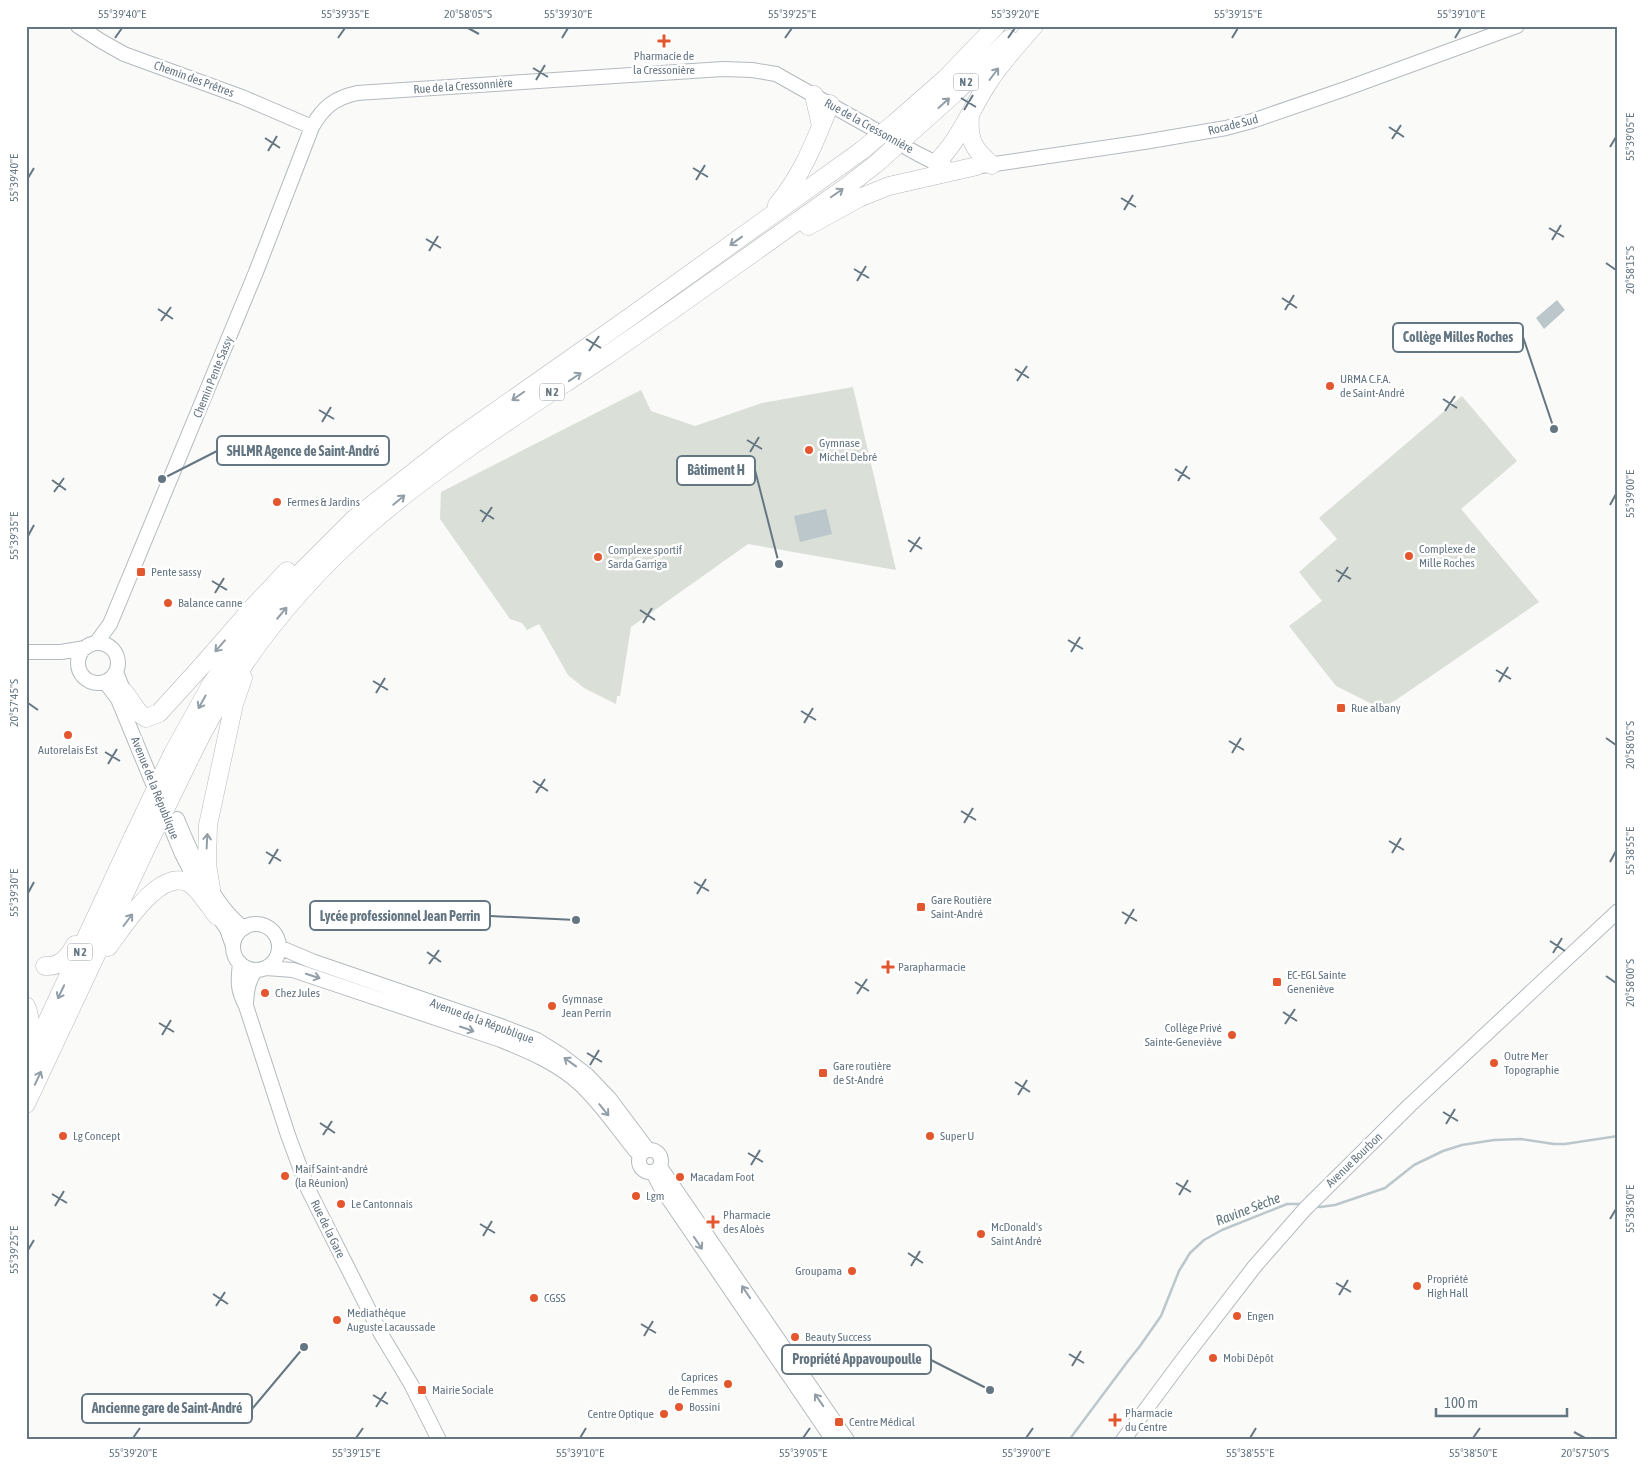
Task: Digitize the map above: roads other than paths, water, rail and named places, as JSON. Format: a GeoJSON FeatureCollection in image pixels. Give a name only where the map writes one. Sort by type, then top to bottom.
{"type":"FeatureCollection","features":[{"type":"Feature","properties":{"kind":"highway","name":"N 2"},"geometry":{"type":"LineString","coordinates":[[26,1104],[212,684],[245,637],[295,578],[354,519],[452,442],[861,151],[945,79],[996,26]]}},
{"type":"Feature","properties":{"kind":"highway","name":"N 2"},"geometry":{"type":"LineString","coordinates":[[181,757],[265,634],[304,588],[364,529],[411,490],[461,454],[637,334],[846,187],[955,93],[1021,26]]}},
{"type":"Feature","properties":{"kind":"highway"},"geometry":{"type":"LineString","coordinates":[[936,163],[952,146],[988,82],[1034,26]]}},
{"type":"Feature","properties":{"kind":"highway"},"geometry":{"type":"LineString","coordinates":[[814,96],[821,126]]}},
{"type":"Feature","properties":{"kind":"highway"},"geometry":{"type":"LineString","coordinates":[[763,222],[790,190],[801,172],[830,104]]}},
{"type":"Feature","properties":{"kind":"highway"},"geometry":{"type":"LineString","coordinates":[[696,292],[859,198],[889,186],[985,166],[972,140],[969,126],[970,116]]}},
{"type":"Feature","properties":{"kind":"highway"},"geometry":{"type":"LineString","coordinates":[[124,692],[137,712],[142,716],[146,718],[159,714],[282,576],[350,510],[392,479],[452,442]]}},
{"type":"Feature","properties":{"kind":"highway"},"geometry":{"type":"LineString","coordinates":[[211,889],[207,864],[208,825],[234,704],[253,652]]}},
{"type":"Feature","properties":{"kind":"highway","name":"N 2"},"geometry":{"type":"LineString","coordinates":[[26,1067],[117,873],[141,841]]}},
{"type":"Feature","properties":{"kind":"highway"},"geometry":{"type":"LineString","coordinates":[[45,966],[62,963],[69,955],[117,873]]}},
{"type":"Feature","properties":{"kind":"highway"},"geometry":{"type":"LineString","coordinates":[[50,1053],[107,949],[132,915],[157,889],[168,882],[176,880],[190,884],[217,916]]}},
{"type":"Feature","properties":{"kind":"highway"},"geometry":{"type":"LineString","coordinates":[[26,1006],[29,1014],[30,1029],[26,1039]]}},
{"type":"Feature","properties":{"kind":"main road","name":"Chemin des Prêtres"},"geometry":{"type":"LineString","coordinates":[[78,26],[124,54],[242,97],[312,127]]}},
{"type":"Feature","properties":{"kind":"main road","name":"Rocade Sud"},"geometry":{"type":"LineString","coordinates":[[936,163],[944,166],[985,166],[1188,135],[1252,121],[1517,26]]}},
{"type":"Feature","properties":{"kind":"main road","name":"Rue de la Cressonnière"},"geometry":{"type":"LineString","coordinates":[[312,127],[326,107],[347,95],[357,93],[713,70],[752,70],[776,74],[936,163]]}},
{"type":"Feature","properties":{"kind":"main road","name":"Chemin Pente Sassy"},"geometry":{"type":"LineString","coordinates":[[91,646],[110,624],[256,272],[312,127]]}},
{"type":"Feature","properties":{"kind":"main road","name":"Chemin Pente Sassy"},"geometry":{"type":"LineString","coordinates":[[110,624],[112,648]]}},
{"type":"Feature","properties":{"kind":"main road"},"geometry":{"type":"LineString","coordinates":[[26,652],[62,652],[91,646],[104,644],[112,648],[118,660],[116,672],[112,678],[105,682],[96,683],[87,679],[80,672],[78,662],[82,652],[91,646]]}},
{"type":"Feature","properties":{"kind":"main road"},"geometry":{"type":"LineString","coordinates":[[62,652],[78,662]]}},
{"type":"Feature","properties":{"kind":"main road","name":"Avenue de la République"},"geometry":{"type":"LineString","coordinates":[[116,672],[183,834],[211,889],[234,921],[244,928]]}},
{"type":"Feature","properties":{"kind":"main road","name":"Avenue de la République"},"geometry":{"type":"LineString","coordinates":[[105,682],[118,699],[182,854],[203,894],[227,929],[233,946]]}},
{"type":"Feature","properties":{"kind":"main road","name":"Avenue Bourbon"},"geometry":{"type":"LineString","coordinates":[[1123,1440],[1255,1266],[1310,1204],[1410,1105],[1618,911]]}},
{"type":"Feature","properties":{"kind":"main road"},"geometry":{"type":"LineString","coordinates":[[254,925],[264,926],[274,933],[279,947],[274,962],[261,969],[247,968],[240,963],[235,955],[233,946],[236,936],[244,928],[254,925]]}},
{"type":"Feature","properties":{"kind":"main road","name":"Avenue de la République"},"geometry":{"type":"LineString","coordinates":[[279,947],[312,961],[537,1040],[587,1075],[609,1098],[644,1153]]}},
{"type":"Feature","properties":{"kind":"main road","name":"Rue de la Gare"},"geometry":{"type":"LineString","coordinates":[[240,963],[238,983],[240,995],[246,1006],[288,1136],[308,1189],[381,1334],[411,1384],[439,1440]]}},
{"type":"Feature","properties":{"kind":"main road","name":"Avenue de la République"},"geometry":{"type":"LineString","coordinates":[[261,969],[293,970],[501,1040],[532,1053],[553,1064],[580,1084],[594,1098],[635,1150],[644,1153]]}},
{"type":"Feature","properties":{"kind":"main road","name":"Rue de la Gare"},"geometry":{"type":"LineString","coordinates":[[246,1006],[247,988],[261,969]]}},
{"type":"Feature","properties":{"kind":"main road"},"geometry":{"type":"LineString","coordinates":[[656,1170],[646,1172],[640,1168],[639,1162],[644,1153],[654,1151],[659,1155],[661,1160],[656,1170],[660,1186],[833,1440]]}},
{"type":"Feature","properties":{"kind":"main road"},"geometry":{"type":"LineString","coordinates":[[656,1170],[847,1440]]}},
{"type":"Feature","properties":{"kind":"waterway","name":"Ravine Sèche"},"geometry":{"type":"LineString","coordinates":[[1314,1206],[1335,1205],[1385,1188],[1414,1165],[1443,1151],[1462,1145],[1494,1140],[1521,1139],[1565,1144],[1618,1136]]}},
{"type":"Feature","properties":{"kind":"waterway","name":"Ravine Sèche"},"geometry":{"type":"LineString","coordinates":[[1069,1440],[1161,1316],[1179,1271],[1190,1253],[1204,1240],[1222,1230],[1287,1204],[1304,1204]]}},
{"type":"Feature","properties":{"kind":"place","name":"Pharmacie de la Cressonière"},"geometry":{"type":"Point","coordinates":[664,41]}},
{"type":"Feature","properties":{"kind":"place","name":"URMA C.F.A. de Saint-André"},"geometry":{"type":"Point","coordinates":[1330,386]}},
{"type":"Feature","properties":{"kind":"place","name":"Collège Milles Roches"},"geometry":{"type":"Point","coordinates":[1554,429]}},
{"type":"Feature","properties":{"kind":"place","name":"Gymnase Michel Debré"},"geometry":{"type":"Point","coordinates":[809,450]}},
{"type":"Feature","properties":{"kind":"place","name":"SHLMR Agence de Saint-André"},"geometry":{"type":"Point","coordinates":[162,479]}},
{"type":"Feature","properties":{"kind":"place","name":"Fermes & Jardins"},"geometry":{"type":"Point","coordinates":[277,502]}},
{"type":"Feature","properties":{"kind":"place","name":"Complexe de Mille Roches"},"geometry":{"type":"Point","coordinates":[1409,556]}},
{"type":"Feature","properties":{"kind":"place","name":"Complexe sportif Sarda Garriga"},"geometry":{"type":"Point","coordinates":[598,557]}},
{"type":"Feature","properties":{"kind":"place","name":"Bâtiment H"},"geometry":{"type":"Point","coordinates":[779,564]}},
{"type":"Feature","properties":{"kind":"place","name":"Pente sassy"},"geometry":{"type":"Point","coordinates":[141,572]}},
{"type":"Feature","properties":{"kind":"place","name":"Balance canne"},"geometry":{"type":"Point","coordinates":[168,603]}},
{"type":"Feature","properties":{"kind":"place","name":"Rue albany"},"geometry":{"type":"Point","coordinates":[1341,708]}},
{"type":"Feature","properties":{"kind":"place","name":"Autorelais Est"},"geometry":{"type":"Point","coordinates":[68,735]}},
{"type":"Feature","properties":{"kind":"place","name":"Gare Routière Saint-André"},"geometry":{"type":"Point","coordinates":[921,907]}},
{"type":"Feature","properties":{"kind":"place","name":"Lycée professionnel Jean Perrin"},"geometry":{"type":"Point","coordinates":[576,920]}},
{"type":"Feature","properties":{"kind":"place","name":"Parapharmacie"},"geometry":{"type":"Point","coordinates":[888,967]}},
{"type":"Feature","properties":{"kind":"place","name":"EC-EGL Sainte Geneniève"},"geometry":{"type":"Point","coordinates":[1277,982]}},
{"type":"Feature","properties":{"kind":"place","name":"Chez Jules"},"geometry":{"type":"Point","coordinates":[265,993]}},
{"type":"Feature","properties":{"kind":"place","name":"Gymnase Jean Perrin"},"geometry":{"type":"Point","coordinates":[552,1006]}},
{"type":"Feature","properties":{"kind":"place","name":"Collège Privé Sainte-Geneviève"},"geometry":{"type":"Point","coordinates":[1232,1035]}},
{"type":"Feature","properties":{"kind":"place","name":"Outre Mer Topographie"},"geometry":{"type":"Point","coordinates":[1494,1063]}},
{"type":"Feature","properties":{"kind":"place","name":"Gare routière de St-André"},"geometry":{"type":"Point","coordinates":[823,1073]}},
{"type":"Feature","properties":{"kind":"place","name":"Lg Concept"},"geometry":{"type":"Point","coordinates":[63,1136]}},
{"type":"Feature","properties":{"kind":"place","name":"Super U"},"geometry":{"type":"Point","coordinates":[930,1136]}},
{"type":"Feature","properties":{"kind":"place","name":"Maif Saint-andré (la Réunion)"},"geometry":{"type":"Point","coordinates":[285,1176]}},
{"type":"Feature","properties":{"kind":"place","name":"Macadam Foot"},"geometry":{"type":"Point","coordinates":[680,1177]}},
{"type":"Feature","properties":{"kind":"place","name":"Lgm"},"geometry":{"type":"Point","coordinates":[636,1196]}},
{"type":"Feature","properties":{"kind":"place","name":"Le Cantonnais"},"geometry":{"type":"Point","coordinates":[341,1204]}},
{"type":"Feature","properties":{"kind":"place","name":"Pharmacie des Aloès"},"geometry":{"type":"Point","coordinates":[713,1222]}},
{"type":"Feature","properties":{"kind":"place","name":"McDonald's Saint André"},"geometry":{"type":"Point","coordinates":[981,1234]}},
{"type":"Feature","properties":{"kind":"place","name":"Groupama"},"geometry":{"type":"Point","coordinates":[852,1271]}},
{"type":"Feature","properties":{"kind":"place","name":"Propriété High Hall"},"geometry":{"type":"Point","coordinates":[1417,1286]}},
{"type":"Feature","properties":{"kind":"place","name":"CGSS"},"geometry":{"type":"Point","coordinates":[534,1298]}},
{"type":"Feature","properties":{"kind":"place","name":"Engen"},"geometry":{"type":"Point","coordinates":[1237,1316]}},
{"type":"Feature","properties":{"kind":"place","name":"Mediathèque Auguste Lacaussade"},"geometry":{"type":"Point","coordinates":[337,1320]}},
{"type":"Feature","properties":{"kind":"place","name":"Beauty Success"},"geometry":{"type":"Point","coordinates":[795,1337]}},
{"type":"Feature","properties":{"kind":"place","name":"Ancienne gare de Saint-André"},"geometry":{"type":"Point","coordinates":[304,1347]}},
{"type":"Feature","properties":{"kind":"place","name":"Mobi Dépôt"},"geometry":{"type":"Point","coordinates":[1213,1358]}},
{"type":"Feature","properties":{"kind":"place","name":"Caprices de Femmes"},"geometry":{"type":"Point","coordinates":[728,1384]}},
{"type":"Feature","properties":{"kind":"place","name":"Mairie Sociale"},"geometry":{"type":"Point","coordinates":[422,1390]}},
{"type":"Feature","properties":{"kind":"place","name":"Propriété Appavoupoulle"},"geometry":{"type":"Point","coordinates":[990,1390]}},
{"type":"Feature","properties":{"kind":"place","name":"Bossini"},"geometry":{"type":"Point","coordinates":[679,1407]}},
{"type":"Feature","properties":{"kind":"place","name":"Centre Optique"},"geometry":{"type":"Point","coordinates":[664,1414]}},
{"type":"Feature","properties":{"kind":"place","name":"Pharmacie du Centre"},"geometry":{"type":"Point","coordinates":[1115,1420]}},
{"type":"Feature","properties":{"kind":"place","name":"Centre Médical"},"geometry":{"type":"Point","coordinates":[839,1422]}}]}
